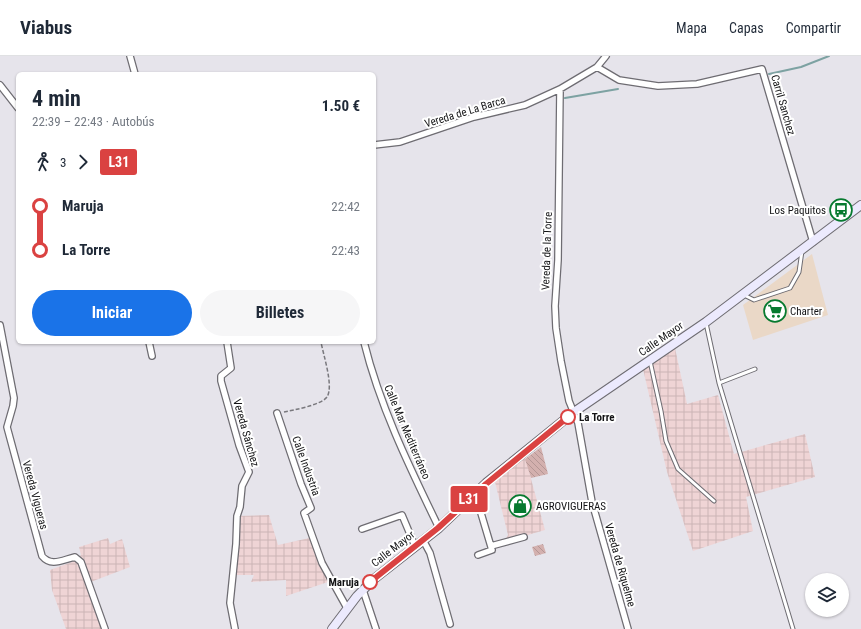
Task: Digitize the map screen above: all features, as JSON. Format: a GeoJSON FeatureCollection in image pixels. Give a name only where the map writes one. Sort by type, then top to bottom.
{"type":"FeatureCollection","features":[{"type":"Feature","properties":{"kind":"main road","name":"Calle Mayor"},"geometry":{"type":"LineString","coordinates":[[332,629],[347,608],[374,579],[438,528],[475,493],[574,412],[706,322],[861,205]]}},
{"type":"Feature","properties":{"kind":"street"},"geometry":{"type":"LineString","coordinates":[[130,56],[134,72]]}},
{"type":"Feature","properties":{"kind":"street","name":"Vereda de La Barca"},"geometry":{"type":"LineString","coordinates":[[376,145],[400,142],[474,117],[525,105],[560,89],[597,67],[606,56]]}},
{"type":"Feature","properties":{"kind":"street","name":"Carril Sanchez"},"geometry":{"type":"LineString","coordinates":[[597,67],[619,80],[658,86],[697,84],[762,69],[813,242]]}},
{"type":"Feature","properties":{"kind":"street"},"geometry":{"type":"LineString","coordinates":[[0,85],[16,105]]}},
{"type":"Feature","properties":{"kind":"street","name":"Vereda de la Torre"},"geometry":{"type":"LineString","coordinates":[[560,89],[558,260],[555,306],[561,361],[569,401],[574,412]]}},
{"type":"Feature","properties":{"kind":"street","name":"Vereda Vigueras"},"geometry":{"type":"LineString","coordinates":[[0,325],[14,398],[7,427],[42,556],[45,561],[52,563],[75,557],[81,562],[106,629]]}},
{"type":"Feature","properties":{"kind":"street"},"geometry":{"type":"LineString","coordinates":[[149,344],[152,356]]}},
{"type":"Feature","properties":{"kind":"street","name":"Vereda Sánchez"},"geometry":{"type":"LineString","coordinates":[[227,344],[231,368],[221,376],[221,381],[239,445],[249,472],[242,486],[240,508],[237,516],[236,544],[230,604],[235,629]]}},
{"type":"Feature","properties":{"kind":"street","name":"Calle Mar Mediterráneo"},"geometry":{"type":"LineString","coordinates":[[365,344],[372,373],[394,430],[438,528]]}},
{"type":"Feature","properties":{"kind":"street","name":"Vereda de Riquelme"},"geometry":{"type":"LineString","coordinates":[[574,412],[578,423],[592,502],[628,629]]}},
{"type":"Feature","properties":{"kind":"street","name":"Calle Industria"},"geometry":{"type":"LineString","coordinates":[[277,413],[301,484],[311,508],[304,513],[322,563],[347,608]]}},
{"type":"Feature","properties":{"kind":"street"},"geometry":{"type":"LineString","coordinates":[[475,493],[492,550],[478,555]]}},
{"type":"Feature","properties":{"kind":"street"},"geometry":{"type":"LineString","coordinates":[[362,529],[402,515],[415,546]]}},
{"type":"Feature","properties":{"kind":"street"},"geometry":{"type":"LineString","coordinates":[[490,546],[524,537]]}},
{"type":"Feature","properties":{"kind":"street"},"geometry":{"type":"LineString","coordinates":[[423,540],[430,553],[450,624]]}},
{"type":"Feature","properties":{"kind":"street"},"geometry":{"type":"LineString","coordinates":[[363,590],[376,629]]}},
{"type":"Feature","properties":{"kind":"lane"},"geometry":{"type":"LineString","coordinates":[[742,294],[754,300],[790,288],[799,272],[802,250]]}},
{"type":"Feature","properties":{"kind":"lane"},"geometry":{"type":"LineString","coordinates":[[706,322],[719,383],[793,629]]}},
{"type":"Feature","properties":{"kind":"lane"},"geometry":{"type":"LineString","coordinates":[[650,360],[666,441],[678,469],[714,501]]}},
{"type":"Feature","properties":{"kind":"lane"},"geometry":{"type":"LineString","coordinates":[[719,383],[755,369]]}},
{"type":"Feature","properties":{"kind":"path"},"geometry":{"type":"LineString","coordinates":[[277,413],[320,402],[328,394],[329,383],[321,344]]}},
{"type":"Feature","properties":{"kind":"shaded area"},"geometry":{"type":"Polygon","coordinates":[[[812,254],[828,315],[753,340],[743,305],[812,254]]]}},
{"type":"Feature","properties":{"kind":"shaded area"},"geometry":{"type":"Polygon","coordinates":[[[675,348],[687,404],[718,395],[734,454],[805,434],[815,477],[746,497],[753,531],[693,551],[667,472],[643,369],[675,348]]]}},
{"type":"Feature","properties":{"kind":"shaded area"},"geometry":{"type":"Polygon","coordinates":[[[525,457],[545,530],[504,542],[508,535],[495,482],[525,457]]]}},
{"type":"Feature","properties":{"kind":"shaded area"},"geometry":{"type":"Polygon","coordinates":[[[269,515],[278,545],[314,537],[334,580],[286,596],[286,580],[251,582],[254,575],[233,575],[237,516],[269,515]]]}},
{"type":"Feature","properties":{"kind":"shaded area"},"geometry":{"type":"Polygon","coordinates":[[[108,538],[110,544],[122,539],[130,567],[88,583],[105,629],[66,629],[52,590],[50,570],[72,562],[81,555],[79,547],[108,538]]]}},
{"type":"Feature","properties":{"kind":"building"},"geometry":{"type":"Polygon","coordinates":[[[541,447],[548,474],[531,478],[525,459],[541,447]]]}},
{"type":"Feature","properties":{"kind":"building"},"geometry":{"type":"Polygon","coordinates":[[[543,544],[546,553],[535,556],[532,547],[543,544]]]}},
{"type":"Feature","properties":{"kind":"waterway"},"geometry":{"type":"LineString","coordinates":[[769,74],[801,67],[829,56]]}},
{"type":"Feature","properties":{"kind":"waterway"},"geometry":{"type":"LineString","coordinates":[[565,98],[618,89]]}},
{"type":"Feature","properties":{"kind":"bus line","name":"L31"},"geometry":{"type":"LineString","coordinates":[[370,582],[448,520],[475,493],[568,417]]}},
{"type":"Feature","properties":{"kind":"place","name":"Los Paquitos"},"geometry":{"type":"Point","coordinates":[841,210]}},
{"type":"Feature","properties":{"kind":"place","name":"Charter"},"geometry":{"type":"Point","coordinates":[775,311]}},
{"type":"Feature","properties":{"kind":"place","name":"La Torre"},"geometry":{"type":"Point","coordinates":[568,417]}},
{"type":"Feature","properties":{"kind":"place","name":"AGROVIGUERAS"},"geometry":{"type":"Point","coordinates":[520,506]}},
{"type":"Feature","properties":{"kind":"place","name":"Maruja"},"geometry":{"type":"Point","coordinates":[370,582]}}]}
